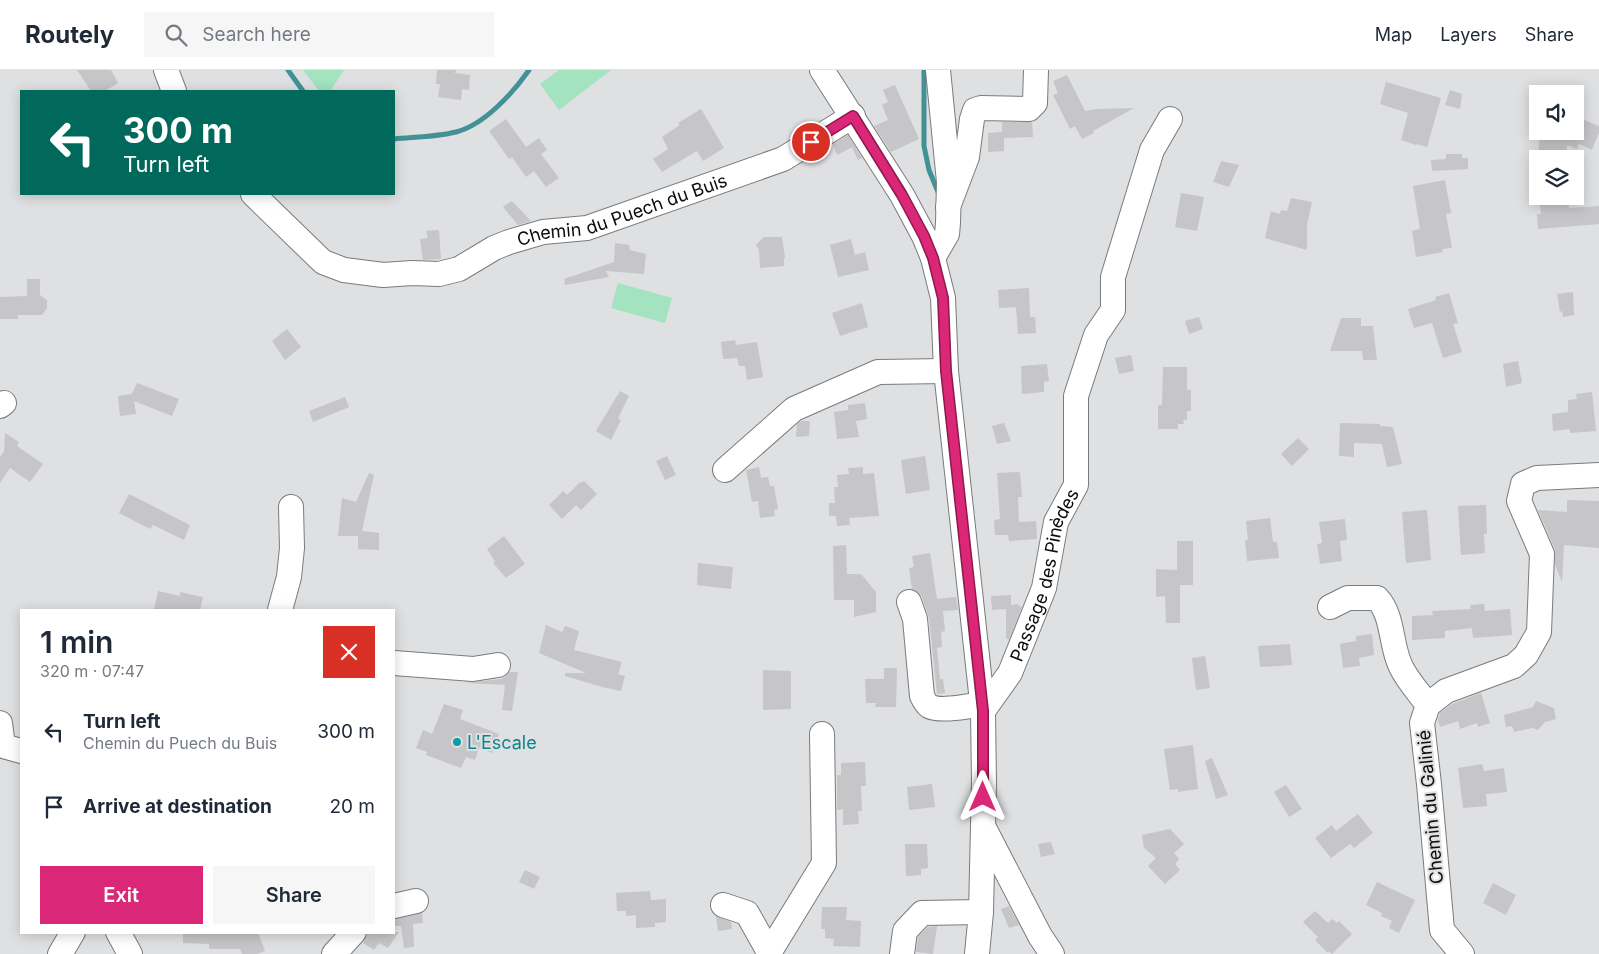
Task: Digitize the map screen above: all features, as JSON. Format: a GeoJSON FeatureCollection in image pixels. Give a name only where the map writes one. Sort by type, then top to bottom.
{"type":"FeatureCollection","features":[{"type":"Feature","properties":{"kind":"street"},"geometry":{"type":"LineString","coordinates":[[166,70],[174,90]]}},
{"type":"Feature","properties":{"kind":"street"},"geometry":{"type":"LineString","coordinates":[[822,70],[902,195],[924,236],[933,258],[943,298],[946,371],[983,707],[980,912],[977,954]]}},
{"type":"Feature","properties":{"kind":"street"},"geometry":{"type":"LineString","coordinates":[[933,258],[947,234],[949,182],[938,70]]}},
{"type":"Feature","properties":{"kind":"street"},"geometry":{"type":"LineString","coordinates":[[943,298],[948,280],[952,247],[948,215],[967,157],[972,118],[975,110],[981,108],[1029,109],[1035,104],[1036,70]]}},
{"type":"Feature","properties":{"kind":"street","name":"Chemin du Puech du Buis"},"geometry":{"type":"LineString","coordinates":[[254,195],[323,262],[344,270],[383,275],[439,274],[459,269],[494,248],[533,234],[587,228],[783,159],[853,116]]}},
{"type":"Feature","properties":{"kind":"street","name":"Passage des Pinèdes"},"geometry":{"type":"LineString","coordinates":[[983,707],[1010,673],[1044,588],[1056,522],[1076,485],[1076,396],[1096,335],[1113,310],[1113,277],[1152,150],[1170,119]]}},
{"type":"Feature","properties":{"kind":"street"},"geometry":{"type":"LineString","coordinates":[[924,236],[948,215]]}},
{"type":"Feature","properties":{"kind":"street"},"geometry":{"type":"LineString","coordinates":[[725,470],[794,409],[878,372],[946,371]]}},
{"type":"Feature","properties":{"kind":"street","name":"Chemin du Galinié"},"geometry":{"type":"LineString","coordinates":[[1462,954],[1442,930],[1422,723],[1428,705],[1446,691],[1514,666],[1526,655],[1539,632],[1542,554],[1519,501],[1523,484],[1537,478],[1599,475]]}},
{"type":"Feature","properties":{"kind":"street"},"geometry":{"type":"LineString","coordinates":[[280,609],[289,577],[292,548],[291,507]]}},
{"type":"Feature","properties":{"kind":"street"},"geometry":{"type":"LineString","coordinates":[[1330,607],[1348,598],[1376,598],[1384,606],[1400,666],[1413,687],[1428,705]]}},
{"type":"Feature","properties":{"kind":"street"},"geometry":{"type":"LineString","coordinates":[[909,602],[915,619],[922,696],[928,705],[935,708],[983,707]]}},
{"type":"Feature","properties":{"kind":"street"},"geometry":{"type":"LineString","coordinates":[[395,663],[473,669],[498,665]]}},
{"type":"Feature","properties":{"kind":"street"},"geometry":{"type":"LineString","coordinates":[[0,723],[3,746],[20,751]]}},
{"type":"Feature","properties":{"kind":"street"},"geometry":{"type":"LineString","coordinates":[[722,905],[747,914],[770,953],[824,863],[822,734]]}},
{"type":"Feature","properties":{"kind":"street"},"geometry":{"type":"LineString","coordinates":[[982,825],[1040,936],[1052,954]]}},
{"type":"Feature","properties":{"kind":"street"},"geometry":{"type":"LineString","coordinates":[[902,954],[905,931],[922,913],[980,912]]}},
{"type":"Feature","properties":{"kind":"street"},"geometry":{"type":"LineString","coordinates":[[60,954],[72,934]]}},
{"type":"Feature","properties":{"kind":"street"},"geometry":{"type":"LineString","coordinates":[[119,934],[130,954]]}},
{"type":"Feature","properties":{"kind":"street"},"geometry":{"type":"LineString","coordinates":[[334,954],[352,934]]}},
{"type":"Feature","properties":{"kind":"green space"},"geometry":{"type":"Polygon","coordinates":[[[303,70],[344,70],[331,90],[318,90],[303,70]]]}},
{"type":"Feature","properties":{"kind":"green space"},"geometry":{"type":"Polygon","coordinates":[[[559,70],[611,70],[559,110],[540,84],[559,70]]]}},
{"type":"Feature","properties":{"kind":"green space"},"geometry":{"type":"Polygon","coordinates":[[[618,283],[672,298],[665,323],[611,308],[618,283]]]}},
{"type":"Feature","properties":{"kind":"building"},"geometry":{"type":"Polygon","coordinates":[[[77,70],[111,70],[118,83],[107,90],[90,90],[77,70]]]}},
{"type":"Feature","properties":{"kind":"building"},"geometry":{"type":"Polygon","coordinates":[[[437,70],[456,70],[455,73],[470,75],[469,90],[462,89],[461,100],[438,97],[440,84],[436,84],[437,70]]]}},
{"type":"Feature","properties":{"kind":"building"},"geometry":{"type":"Polygon","coordinates":[[[1067,75],[1085,111],[1134,108],[1082,139],[1075,126],[1070,129],[1053,95],[1058,93],[1053,81],[1067,75]]]}},
{"type":"Feature","properties":{"kind":"building"},"geometry":{"type":"Polygon","coordinates":[[[1386,82],[1441,98],[1427,147],[1401,140],[1408,113],[1380,104],[1386,82]]]}},
{"type":"Feature","properties":{"kind":"building"},"geometry":{"type":"Polygon","coordinates":[[[895,85],[919,139],[891,152],[874,126],[888,120],[882,105],[888,102],[883,90],[895,85]]]}},
{"type":"Feature","properties":{"kind":"building"},"geometry":{"type":"Polygon","coordinates":[[[1450,90],[1462,94],[1460,109],[1445,105],[1450,90]]]}},
{"type":"Feature","properties":{"kind":"building"},"geometry":{"type":"Polygon","coordinates":[[[701,109],[724,148],[703,161],[697,151],[662,172],[653,159],[668,149],[662,137],[680,125],[678,123],[701,109]]]}},
{"type":"Feature","properties":{"kind":"building"},"geometry":{"type":"Polygon","coordinates":[[[506,119],[526,147],[539,138],[547,150],[541,154],[559,178],[546,187],[534,171],[526,177],[512,157],[509,159],[489,131],[506,119]]]}},
{"type":"Feature","properties":{"kind":"building"},"geometry":{"type":"Polygon","coordinates":[[[1584,120],[1599,126],[1599,133],[1592,150],[1579,144],[1577,149],[1567,145],[1567,150],[1539,150],[1539,140],[1584,140],[1584,120]]]}},
{"type":"Feature","properties":{"kind":"building"},"geometry":{"type":"Polygon","coordinates":[[[1002,122],[1032,122],[1033,137],[1004,138],[1004,151],[988,152],[988,133],[1002,132],[1002,122]]]}},
{"type":"Feature","properties":{"kind":"building"},"geometry":{"type":"Polygon","coordinates":[[[848,135],[862,158],[858,160],[852,147],[837,155],[833,144],[848,135]]]}},
{"type":"Feature","properties":{"kind":"building"},"geometry":{"type":"Polygon","coordinates":[[[1446,154],[1462,154],[1462,158],[1468,158],[1468,169],[1432,171],[1431,160],[1446,159],[1446,154]]]}},
{"type":"Feature","properties":{"kind":"building"},"geometry":{"type":"Polygon","coordinates":[[[1221,161],[1239,165],[1229,187],[1213,182],[1221,161]]]}},
{"type":"Feature","properties":{"kind":"building"},"geometry":{"type":"Polygon","coordinates":[[[1445,180],[1451,213],[1446,214],[1452,248],[1442,249],[1443,252],[1416,257],[1412,231],[1420,229],[1413,186],[1445,180]]]}},
{"type":"Feature","properties":{"kind":"building"},"geometry":{"type":"Polygon","coordinates":[[[1181,193],[1204,197],[1197,231],[1175,227],[1181,193]]]}},
{"type":"Feature","properties":{"kind":"building"},"geometry":{"type":"Polygon","coordinates":[[[1291,198],[1312,202],[1307,225],[1307,250],[1265,238],[1271,211],[1280,214],[1281,210],[1287,211],[1291,198]]]}},
{"type":"Feature","properties":{"kind":"building"},"geometry":{"type":"Polygon","coordinates":[[[512,201],[531,221],[518,225],[503,207],[512,201]]]}},
{"type":"Feature","properties":{"kind":"building"},"geometry":{"type":"Polygon","coordinates":[[[1540,205],[1569,205],[1569,208],[1599,206],[1599,224],[1538,229],[1537,214],[1541,214],[1540,205]]]}},
{"type":"Feature","properties":{"kind":"building"},"geometry":{"type":"Polygon","coordinates":[[[439,230],[441,259],[423,260],[420,239],[428,238],[426,231],[439,230]]]}},
{"type":"Feature","properties":{"kind":"building"},"geometry":{"type":"Polygon","coordinates":[[[764,237],[782,237],[785,258],[784,266],[760,268],[759,250],[756,245],[764,237]]]}},
{"type":"Feature","properties":{"kind":"building"},"geometry":{"type":"Polygon","coordinates":[[[851,239],[855,255],[865,252],[869,270],[838,277],[830,245],[851,239]]]}},
{"type":"Feature","properties":{"kind":"building"},"geometry":{"type":"Polygon","coordinates":[[[615,243],[629,245],[630,250],[646,254],[644,274],[606,271],[609,277],[565,285],[564,279],[614,262],[615,243]]]}},
{"type":"Feature","properties":{"kind":"building"},"geometry":{"type":"Polygon","coordinates":[[[27,279],[40,279],[40,295],[47,300],[47,308],[42,315],[18,315],[18,319],[0,319],[0,297],[27,296],[27,279]]]}},
{"type":"Feature","properties":{"kind":"building"},"geometry":{"type":"Polygon","coordinates":[[[1029,288],[1030,317],[1035,317],[1036,333],[1018,334],[1016,307],[999,308],[998,290],[1029,288]]]}},
{"type":"Feature","properties":{"kind":"building"},"geometry":{"type":"Polygon","coordinates":[[[1573,292],[1574,315],[1563,317],[1562,311],[1560,312],[1557,294],[1573,292]]]}},
{"type":"Feature","properties":{"kind":"building"},"geometry":{"type":"Polygon","coordinates":[[[1449,293],[1458,323],[1453,324],[1462,352],[1443,358],[1432,323],[1414,328],[1408,309],[1436,300],[1435,297],[1449,293]]]}},
{"type":"Feature","properties":{"kind":"building"},"geometry":{"type":"Polygon","coordinates":[[[862,303],[868,327],[840,336],[832,313],[862,303]]]}},
{"type":"Feature","properties":{"kind":"building"},"geometry":{"type":"Polygon","coordinates":[[[1199,317],[1203,329],[1189,334],[1185,321],[1199,317]]]}},
{"type":"Feature","properties":{"kind":"building"},"geometry":{"type":"Polygon","coordinates":[[[1341,318],[1361,318],[1361,326],[1373,326],[1377,360],[1363,360],[1362,351],[1330,351],[1341,318]]]}},
{"type":"Feature","properties":{"kind":"building"},"geometry":{"type":"Polygon","coordinates":[[[287,329],[301,347],[285,360],[272,341],[287,329]]]}},
{"type":"Feature","properties":{"kind":"building"},"geometry":{"type":"Polygon","coordinates":[[[735,340],[736,345],[757,342],[763,377],[747,380],[745,366],[739,366],[737,358],[723,359],[721,342],[735,340]]]}},
{"type":"Feature","properties":{"kind":"building"},"geometry":{"type":"Polygon","coordinates":[[[1131,355],[1134,371],[1119,374],[1115,358],[1131,355]]]}},
{"type":"Feature","properties":{"kind":"building"},"geometry":{"type":"Polygon","coordinates":[[[1518,361],[1522,383],[1506,387],[1503,364],[1518,361]]]}},
{"type":"Feature","properties":{"kind":"building"},"geometry":{"type":"Polygon","coordinates":[[[1047,364],[1049,381],[1044,382],[1044,392],[1022,394],[1021,366],[1047,364]]]}},
{"type":"Feature","properties":{"kind":"building"},"geometry":{"type":"Polygon","coordinates":[[[1163,367],[1187,367],[1187,390],[1191,390],[1191,411],[1187,411],[1187,420],[1183,420],[1184,424],[1178,424],[1178,429],[1158,429],[1158,405],[1162,405],[1163,367]]]}},
{"type":"Feature","properties":{"kind":"building"},"geometry":{"type":"Polygon","coordinates":[[[137,383],[179,399],[172,416],[134,401],[136,414],[120,416],[118,396],[132,394],[137,383]]]}},
{"type":"Feature","properties":{"kind":"building"},"geometry":{"type":"Polygon","coordinates":[[[620,391],[629,396],[618,418],[621,420],[611,440],[596,431],[620,391]]]}},
{"type":"Feature","properties":{"kind":"building"},"geometry":{"type":"Polygon","coordinates":[[[1592,392],[1596,431],[1570,433],[1570,429],[1553,431],[1552,414],[1568,412],[1568,400],[1577,399],[1576,394],[1592,392]]]}},
{"type":"Feature","properties":{"kind":"building"},"geometry":{"type":"Polygon","coordinates":[[[345,397],[349,407],[313,422],[309,411],[345,397]]]}},
{"type":"Feature","properties":{"kind":"building"},"geometry":{"type":"Polygon","coordinates":[[[865,403],[867,419],[856,421],[859,437],[837,439],[834,412],[848,410],[848,405],[865,403]]]}},
{"type":"Feature","properties":{"kind":"building"},"geometry":{"type":"Polygon","coordinates":[[[801,421],[810,421],[809,436],[796,437],[797,424],[801,421]]]}},
{"type":"Feature","properties":{"kind":"building"},"geometry":{"type":"Polygon","coordinates":[[[1004,423],[1011,441],[997,444],[992,426],[1004,423]]]}},
{"type":"Feature","properties":{"kind":"building"},"geometry":{"type":"Polygon","coordinates":[[[1340,423],[1380,424],[1380,426],[1393,427],[1402,464],[1387,467],[1382,444],[1354,443],[1354,457],[1339,456],[1340,423]]]}},
{"type":"Feature","properties":{"kind":"building"},"geometry":{"type":"Polygon","coordinates":[[[5,433],[19,442],[17,446],[43,464],[30,482],[10,468],[0,483],[0,457],[4,451],[5,433]]]}},
{"type":"Feature","properties":{"kind":"building"},"geometry":{"type":"Polygon","coordinates":[[[1298,438],[1309,449],[1292,466],[1281,454],[1298,438]]]}},
{"type":"Feature","properties":{"kind":"building"},"geometry":{"type":"Polygon","coordinates":[[[667,456],[676,475],[665,480],[656,461],[667,456]]]}},
{"type":"Feature","properties":{"kind":"building"},"geometry":{"type":"Polygon","coordinates":[[[925,456],[930,490],[906,494],[901,460],[925,456]]]}},
{"type":"Feature","properties":{"kind":"building"},"geometry":{"type":"Polygon","coordinates":[[[759,467],[761,478],[768,477],[770,486],[774,486],[778,509],[774,510],[775,516],[760,518],[758,501],[752,502],[746,470],[759,467]]]}},
{"type":"Feature","properties":{"kind":"building"},"geometry":{"type":"Polygon","coordinates":[[[863,467],[863,474],[874,473],[879,516],[849,518],[850,525],[837,526],[836,516],[829,516],[829,503],[835,503],[834,487],[838,487],[837,475],[849,474],[848,468],[863,467]]]}},
{"type":"Feature","properties":{"kind":"building"},"geometry":{"type":"Polygon","coordinates":[[[1020,472],[1022,497],[1018,497],[1019,522],[1036,521],[1037,539],[1009,541],[1008,535],[995,535],[994,520],[1000,519],[997,473],[1020,472]]]}},
{"type":"Feature","properties":{"kind":"building"},"geometry":{"type":"Polygon","coordinates":[[[369,473],[374,475],[362,531],[379,533],[379,550],[358,549],[358,536],[338,536],[342,498],[356,502],[369,473]]]}},
{"type":"Feature","properties":{"kind":"building"},"geometry":{"type":"Polygon","coordinates":[[[584,481],[597,494],[581,510],[576,505],[562,519],[549,505],[563,491],[567,495],[580,482],[584,481]]]}},
{"type":"Feature","properties":{"kind":"building"},"geometry":{"type":"Polygon","coordinates":[[[129,494],[190,525],[184,540],[153,525],[150,529],[119,513],[129,494]]]}},
{"type":"Feature","properties":{"kind":"building"},"geometry":{"type":"Polygon","coordinates":[[[1567,500],[1599,501],[1599,548],[1564,545],[1562,582],[1555,565],[1555,549],[1538,510],[1567,512],[1567,500]]]}},
{"type":"Feature","properties":{"kind":"building"},"geometry":{"type":"Polygon","coordinates":[[[1486,505],[1487,534],[1484,534],[1485,553],[1461,555],[1458,506],[1486,505]]]}},
{"type":"Feature","properties":{"kind":"building"},"geometry":{"type":"Polygon","coordinates":[[[1427,510],[1431,560],[1406,563],[1402,512],[1427,510]]]}},
{"type":"Feature","properties":{"kind":"building"},"geometry":{"type":"Polygon","coordinates":[[[1270,518],[1273,542],[1277,542],[1279,558],[1247,561],[1245,540],[1248,540],[1246,521],[1270,518]]]}},
{"type":"Feature","properties":{"kind":"building"},"geometry":{"type":"Polygon","coordinates":[[[1345,519],[1347,540],[1340,541],[1342,561],[1320,564],[1317,544],[1322,543],[1319,522],[1345,519]]]}},
{"type":"Feature","properties":{"kind":"building"},"geometry":{"type":"Polygon","coordinates":[[[504,536],[525,564],[506,578],[493,563],[495,562],[487,549],[504,536]]]}},
{"type":"Feature","properties":{"kind":"building"},"geometry":{"type":"Polygon","coordinates":[[[1177,541],[1193,541],[1193,585],[1180,585],[1180,623],[1166,623],[1165,596],[1156,597],[1156,569],[1177,570],[1177,541]]]}},
{"type":"Feature","properties":{"kind":"building"},"geometry":{"type":"Polygon","coordinates":[[[846,545],[847,574],[861,574],[876,592],[876,612],[854,617],[854,600],[834,600],[833,546],[846,545]]]}},
{"type":"Feature","properties":{"kind":"building"},"geometry":{"type":"Polygon","coordinates":[[[930,553],[937,599],[956,597],[958,610],[943,611],[945,631],[941,632],[942,647],[937,648],[940,679],[943,679],[945,693],[937,694],[929,618],[922,597],[912,589],[909,568],[914,567],[912,556],[930,553]]]}},
{"type":"Feature","properties":{"kind":"building"},"geometry":{"type":"Polygon","coordinates":[[[698,563],[733,567],[731,589],[697,585],[698,563]]]}},
{"type":"Feature","properties":{"kind":"building"},"geometry":{"type":"Polygon","coordinates":[[[158,591],[180,596],[180,592],[203,597],[200,609],[154,609],[158,591]]]}},
{"type":"Feature","properties":{"kind":"building"},"geometry":{"type":"Polygon","coordinates":[[[1011,595],[1011,605],[1018,604],[1020,607],[1022,606],[1009,640],[1006,638],[1006,609],[992,610],[991,596],[1011,595]]]}},
{"type":"Feature","properties":{"kind":"building"},"geometry":{"type":"Polygon","coordinates":[[[1484,604],[1485,611],[1510,609],[1512,635],[1473,638],[1472,628],[1445,631],[1445,638],[1412,640],[1412,616],[1433,615],[1432,611],[1471,609],[1470,605],[1484,604]]]}},
{"type":"Feature","properties":{"kind":"building"},"geometry":{"type":"Polygon","coordinates":[[[546,625],[562,632],[565,626],[579,631],[574,650],[622,662],[618,674],[625,676],[621,691],[565,676],[565,673],[586,673],[539,653],[546,625]]]}},
{"type":"Feature","properties":{"kind":"building"},"geometry":{"type":"Polygon","coordinates":[[[1372,634],[1374,655],[1359,658],[1360,666],[1343,668],[1340,644],[1356,641],[1356,636],[1372,634]]]}},
{"type":"Feature","properties":{"kind":"building"},"geometry":{"type":"Polygon","coordinates":[[[1290,644],[1292,665],[1260,667],[1258,646],[1290,644]]]}},
{"type":"Feature","properties":{"kind":"building"},"geometry":{"type":"Polygon","coordinates":[[[1205,656],[1210,688],[1196,690],[1192,658],[1205,656]]]}},
{"type":"Feature","properties":{"kind":"building"},"geometry":{"type":"Polygon","coordinates":[[[884,668],[897,668],[896,707],[875,707],[876,703],[866,703],[865,679],[884,679],[884,668]]]}},
{"type":"Feature","properties":{"kind":"building"},"geometry":{"type":"Polygon","coordinates":[[[763,670],[791,671],[791,709],[763,710],[763,670]]]}},
{"type":"Feature","properties":{"kind":"building"},"geometry":{"type":"Polygon","coordinates":[[[509,672],[518,672],[512,711],[502,710],[505,685],[466,683],[500,679],[509,672]]]}},
{"type":"Feature","properties":{"kind":"building"},"geometry":{"type":"Polygon","coordinates":[[[1481,693],[1490,723],[1478,727],[1477,723],[1460,729],[1458,721],[1440,727],[1438,720],[1440,713],[1452,704],[1481,693]]]}},
{"type":"Feature","properties":{"kind":"building"},"geometry":{"type":"Polygon","coordinates":[[[1536,701],[1554,708],[1556,719],[1545,722],[1538,730],[1532,728],[1514,732],[1512,726],[1506,727],[1504,715],[1533,707],[1536,701]]]}},
{"type":"Feature","properties":{"kind":"building","name":"L'Escale"},"geometry":{"type":"Polygon","coordinates":[[[444,704],[463,710],[460,719],[499,734],[492,753],[479,748],[475,760],[466,757],[461,768],[426,755],[427,752],[416,748],[423,730],[432,734],[444,704]]]}},
{"type":"Feature","properties":{"kind":"building"},"geometry":{"type":"Polygon","coordinates":[[[1193,745],[1198,789],[1178,792],[1178,789],[1170,790],[1164,749],[1193,745]]]}},
{"type":"Feature","properties":{"kind":"building"},"geometry":{"type":"Polygon","coordinates":[[[1212,758],[1228,795],[1216,799],[1205,761],[1212,758]]]}},
{"type":"Feature","properties":{"kind":"building"},"geometry":{"type":"Polygon","coordinates":[[[865,762],[866,786],[861,786],[862,811],[858,811],[859,824],[843,825],[843,809],[837,810],[837,775],[841,775],[841,763],[865,762]]]}},
{"type":"Feature","properties":{"kind":"building"},"geometry":{"type":"Polygon","coordinates":[[[1482,764],[1484,771],[1504,768],[1507,792],[1486,794],[1487,806],[1463,808],[1458,768],[1482,764]]]}},
{"type":"Feature","properties":{"kind":"building"},"geometry":{"type":"Polygon","coordinates":[[[932,784],[935,807],[909,810],[907,787],[932,784]]]}},
{"type":"Feature","properties":{"kind":"building"},"geometry":{"type":"Polygon","coordinates":[[[1286,785],[1302,809],[1289,817],[1274,792],[1286,785]]]}},
{"type":"Feature","properties":{"kind":"building"},"geometry":{"type":"Polygon","coordinates":[[[1358,814],[1373,833],[1354,848],[1350,844],[1331,858],[1315,838],[1332,825],[1336,831],[1358,814]]]}},
{"type":"Feature","properties":{"kind":"building"},"geometry":{"type":"Polygon","coordinates":[[[1170,829],[1184,844],[1174,853],[1179,859],[1175,864],[1180,870],[1165,884],[1148,866],[1156,858],[1144,848],[1142,835],[1170,829]]]}},
{"type":"Feature","properties":{"kind":"building"},"geometry":{"type":"Polygon","coordinates":[[[1051,842],[1055,854],[1041,857],[1038,844],[1051,842]]]}},
{"type":"Feature","properties":{"kind":"building"},"geometry":{"type":"Polygon","coordinates":[[[905,844],[927,844],[928,868],[921,869],[921,875],[906,876],[905,844]]]}},
{"type":"Feature","properties":{"kind":"building"},"geometry":{"type":"Polygon","coordinates":[[[525,870],[540,877],[534,889],[519,882],[525,870]]]}},
{"type":"Feature","properties":{"kind":"building"},"geometry":{"type":"Polygon","coordinates":[[[1377,882],[1415,900],[1399,933],[1389,928],[1392,921],[1381,916],[1382,913],[1366,905],[1377,882]]]}},
{"type":"Feature","properties":{"kind":"building"},"geometry":{"type":"Polygon","coordinates":[[[1493,883],[1516,895],[1506,915],[1483,903],[1493,883]]]}},
{"type":"Feature","properties":{"kind":"building"},"geometry":{"type":"Polygon","coordinates":[[[650,891],[651,900],[666,899],[666,922],[655,923],[655,927],[636,928],[636,915],[626,916],[626,911],[617,911],[616,893],[650,891]]]}},
{"type":"Feature","properties":{"kind":"building"},"geometry":{"type":"Polygon","coordinates":[[[1009,906],[1019,925],[1009,928],[1001,909],[1009,906]]]}},
{"type":"Feature","properties":{"kind":"building"},"geometry":{"type":"Polygon","coordinates":[[[822,907],[847,907],[846,920],[861,921],[860,947],[833,946],[834,939],[825,938],[825,929],[821,929],[822,907]]]}},
{"type":"Feature","properties":{"kind":"building"},"geometry":{"type":"Polygon","coordinates":[[[1315,911],[1328,923],[1332,919],[1337,923],[1339,921],[1352,934],[1332,954],[1329,951],[1328,953],[1315,940],[1318,937],[1303,922],[1315,911]]]}},
{"type":"Feature","properties":{"kind":"building"},"geometry":{"type":"Polygon","coordinates":[[[422,913],[423,923],[413,924],[414,947],[404,948],[401,926],[395,926],[395,919],[422,913]]]}},
{"type":"Feature","properties":{"kind":"building"},"geometry":{"type":"Polygon","coordinates":[[[716,916],[731,922],[732,929],[718,931],[716,916]]]}},
{"type":"Feature","properties":{"kind":"building"},"geometry":{"type":"Polygon","coordinates":[[[937,926],[933,954],[916,952],[918,937],[928,927],[937,926]]]}},
{"type":"Feature","properties":{"kind":"building"},"geometry":{"type":"Polygon","coordinates":[[[395,932],[399,932],[388,948],[379,943],[374,950],[363,943],[367,934],[395,934],[395,932]]]}},
{"type":"Feature","properties":{"kind":"building"},"geometry":{"type":"Polygon","coordinates":[[[183,934],[259,934],[265,951],[257,954],[242,954],[240,949],[209,949],[209,944],[183,943],[183,934]]]}},
{"type":"Feature","properties":{"kind":"waterway"},"geometry":{"type":"LineString","coordinates":[[288,70],[302,90]]}},
{"type":"Feature","properties":{"kind":"waterway"},"geometry":{"type":"LineString","coordinates":[[395,139],[441,135],[456,132],[477,123],[506,98],[529,70]]}},
{"type":"Feature","properties":{"kind":"waterway"},"geometry":{"type":"LineString","coordinates":[[924,70],[924,146],[929,170],[938,192]]}},
{"type":"Feature","properties":{"kind":"place","name":"L'Escale"},"geometry":{"type":"Point","coordinates":[457,742]}},
{"type":"Feature","properties":{"kind":"route"},"geometry":{"type":"LineString","coordinates":[[811,142],[853,116],[902,195],[924,236],[933,258],[945,314],[946,371],[983,711],[983,797]]}}]}
